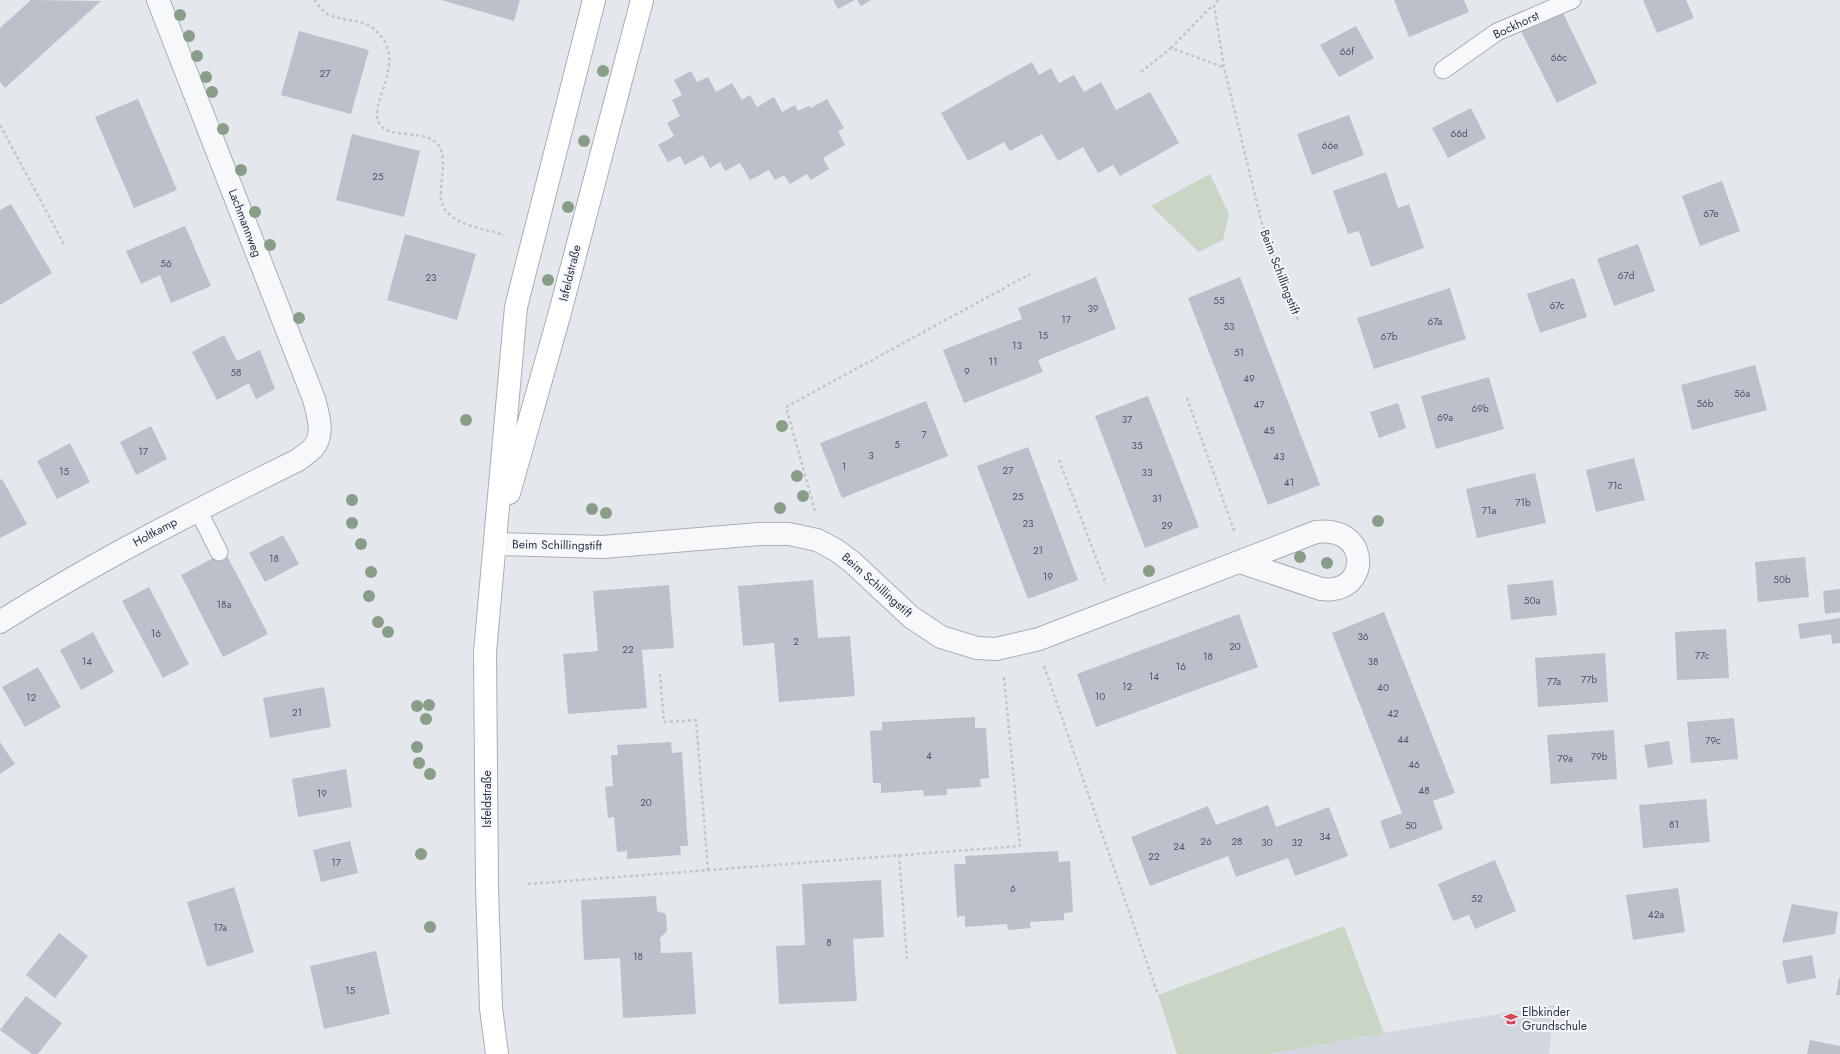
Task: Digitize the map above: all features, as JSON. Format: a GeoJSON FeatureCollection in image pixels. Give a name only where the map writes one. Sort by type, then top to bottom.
{"type":"FeatureCollection","features":[{"type":"Feature","properties":{"kind":"main road","name":"Isfeldstraße"},"geometry":{"type":"LineString","coordinates":[[496,1054],[491,1008],[487,887],[485,652],[516,307],[594,0]]}},
{"type":"Feature","properties":{"kind":"main road","name":"Isfeldstraße"},"geometry":{"type":"LineString","coordinates":[[494,544],[559,316],[642,0]]}},
{"type":"Feature","properties":{"kind":"street","name":"Lachmannweg"},"geometry":{"type":"LineString","coordinates":[[158,0],[314,399],[319,421],[319,436],[313,448]]}},
{"type":"Feature","properties":{"kind":"street","name":"Holtkamp"},"geometry":{"type":"LineString","coordinates":[[0,622],[70,579],[146,536],[298,460],[313,448]]}},
{"type":"Feature","properties":{"kind":"street","name":"Beim Schillingstift"},"geometry":{"type":"LineString","coordinates":[[494,544],[603,547],[759,534],[789,534],[817,540],[836,550],[852,562],[911,616],[941,637],[976,648],[996,649],[1039,639],[1316,532],[1337,532],[1345,536],[1356,550],[1358,569],[1353,577],[1344,585],[1334,590],[1321,589],[1240,562]]}},
{"type":"Feature","properties":{"kind":"lane","name":"Bockhorst"},"geometry":{"type":"LineString","coordinates":[[1443,70],[1497,32],[1572,0]]}},
{"type":"Feature","properties":{"kind":"lane"},"geometry":{"type":"LineString","coordinates":[[198,510],[219,552]]}},
{"type":"Feature","properties":{"kind":"path"},"geometry":{"type":"LineString","coordinates":[[314,0],[331,16],[358,21],[372,28],[383,39],[388,52],[390,66],[376,114],[379,124],[387,130],[430,138],[440,146],[443,160],[441,199],[445,210],[455,220],[504,235]]}},
{"type":"Feature","properties":{"kind":"path"},"geometry":{"type":"LineString","coordinates":[[1141,72],[1171,48],[1218,0]]}},
{"type":"Feature","properties":{"kind":"path","name":"Beim Schillingstift"},"geometry":{"type":"LineString","coordinates":[[1214,5],[1224,67],[1262,224],[1298,320]]}},
{"type":"Feature","properties":{"kind":"path"},"geometry":{"type":"LineString","coordinates":[[1171,48],[1224,67]]}},
{"type":"Feature","properties":{"kind":"path"},"geometry":{"type":"LineString","coordinates":[[0,125],[64,246]]}},
{"type":"Feature","properties":{"kind":"path"},"geometry":{"type":"LineString","coordinates":[[816,515],[786,407],[1030,274]]}},
{"type":"Feature","properties":{"kind":"path"},"geometry":{"type":"LineString","coordinates":[[1187,398],[1235,534]]}},
{"type":"Feature","properties":{"kind":"path"},"geometry":{"type":"LineString","coordinates":[[1059,460],[1108,589]]}},
{"type":"Feature","properties":{"kind":"path"},"geometry":{"type":"LineString","coordinates":[[1043,661],[1158,995]]}},
{"type":"Feature","properties":{"kind":"path"},"geometry":{"type":"LineString","coordinates":[[660,674],[664,722],[696,720],[708,870]]}},
{"type":"Feature","properties":{"kind":"path"},"geometry":{"type":"LineString","coordinates":[[528,884],[1020,846],[1004,675]]}},
{"type":"Feature","properties":{"kind":"path"},"geometry":{"type":"LineString","coordinates":[[899,855],[907,959]]}},
{"type":"Feature","properties":{"kind":"shaded area","name":"Elbkinder Grundschule"},"geometry":{"type":"Polygon","coordinates":[[[1554,1005],[1549,1054],[1270,1054],[1384,1033],[1554,1005]]]}},
{"type":"Feature","properties":{"kind":"green space"},"geometry":{"type":"Polygon","coordinates":[[[1210,174],[1229,214],[1223,240],[1199,252],[1151,206],[1210,174]]]}},
{"type":"Feature","properties":{"kind":"green space"},"geometry":{"type":"Polygon","coordinates":[[[1344,926],[1384,1033],[1270,1054],[1177,1054],[1158,995],[1344,926]]]}},
{"type":"Feature","properties":{"kind":"building"},"geometry":{"type":"Polygon","coordinates":[[[31,0],[101,1],[5,88],[0,82],[0,28],[31,0]]]}},
{"type":"Feature","properties":{"kind":"building"},"geometry":{"type":"Polygon","coordinates":[[[441,0],[520,0],[514,21],[441,0]]]}},
{"type":"Feature","properties":{"kind":"building"},"geometry":{"type":"Polygon","coordinates":[[[833,0],[855,0],[838,9],[833,0]]]}},
{"type":"Feature","properties":{"kind":"building"},"geometry":{"type":"Polygon","coordinates":[[[857,0],[871,0],[861,6],[857,0]]]}},
{"type":"Feature","properties":{"kind":"building"},"geometry":{"type":"Polygon","coordinates":[[[1394,0],[1464,0],[1469,12],[1409,37],[1394,0]]]}},
{"type":"Feature","properties":{"kind":"building"},"geometry":{"type":"Polygon","coordinates":[[[1643,0],[1686,0],[1694,18],[1657,33],[1643,0]]]}},
{"type":"Feature","properties":{"kind":"building"},"geometry":{"type":"Polygon","coordinates":[[[1562,11],[1597,83],[1557,103],[1521,31],[1562,11]]]}},
{"type":"Feature","properties":{"kind":"building"},"geometry":{"type":"Polygon","coordinates":[[[1356,26],[1374,58],[1339,77],[1320,45],[1356,26]]]}},
{"type":"Feature","properties":{"kind":"building"},"geometry":{"type":"Polygon","coordinates":[[[299,31],[369,50],[351,114],[281,95],[299,31]]]}},
{"type":"Feature","properties":{"kind":"building"},"geometry":{"type":"Polygon","coordinates":[[[1032,62],[1039,75],[1051,68],[1059,83],[1074,75],[1084,92],[1101,82],[1116,110],[1150,92],[1179,143],[1120,176],[1113,165],[1098,173],[1083,147],[1058,161],[1042,134],[1010,151],[1004,142],[968,161],[941,113],[1032,62]]]}},
{"type":"Feature","properties":{"kind":"building"},"geometry":{"type":"Polygon","coordinates":[[[691,71],[697,82],[708,77],[716,92],[732,83],[742,100],[750,95],[757,107],[774,97],[782,112],[795,105],[798,111],[809,106],[811,108],[827,99],[844,128],[838,131],[845,145],[823,158],[829,169],[811,180],[807,174],[790,184],[784,175],[775,180],[769,170],[750,180],[740,163],[725,171],[720,162],[710,168],[703,155],[685,165],[680,156],[668,162],[658,145],[674,136],[667,123],[680,116],[672,100],[682,95],[674,80],[691,71]]]}},
{"type":"Feature","properties":{"kind":"building"},"geometry":{"type":"Polygon","coordinates":[[[138,99],[177,190],[134,208],[95,117],[138,99]]]}},
{"type":"Feature","properties":{"kind":"building"},"geometry":{"type":"Polygon","coordinates":[[[1471,108],[1486,138],[1448,158],[1432,128],[1471,108]]]}},
{"type":"Feature","properties":{"kind":"building"},"geometry":{"type":"Polygon","coordinates":[[[1349,115],[1364,155],[1312,175],[1297,134],[1349,115]]]}},
{"type":"Feature","properties":{"kind":"building"},"geometry":{"type":"Polygon","coordinates":[[[352,134],[420,151],[404,217],[336,200],[352,134]]]}},
{"type":"Feature","properties":{"kind":"building"},"geometry":{"type":"Polygon","coordinates":[[[1386,172],[1398,208],[1409,204],[1424,248],[1371,267],[1359,231],[1348,234],[1333,191],[1386,172]]]}},
{"type":"Feature","properties":{"kind":"building"},"geometry":{"type":"Polygon","coordinates":[[[1722,181],[1740,231],[1700,246],[1682,196],[1722,181]]]}},
{"type":"Feature","properties":{"kind":"building"},"geometry":{"type":"Polygon","coordinates":[[[11,204],[52,273],[0,305],[0,210],[11,204]]]}},
{"type":"Feature","properties":{"kind":"building"},"geometry":{"type":"Polygon","coordinates":[[[185,226],[211,286],[171,303],[160,275],[141,284],[126,251],[185,226]]]}},
{"type":"Feature","properties":{"kind":"building"},"geometry":{"type":"Polygon","coordinates":[[[405,234],[476,254],[457,320],[387,300],[405,234]]]}},
{"type":"Feature","properties":{"kind":"building"},"geometry":{"type":"Polygon","coordinates":[[[1638,244],[1655,291],[1614,306],[1597,259],[1638,244]]]}},
{"type":"Feature","properties":{"kind":"building"},"geometry":{"type":"Polygon","coordinates":[[[1096,277],[1116,329],[1038,360],[1043,372],[964,403],[943,350],[1022,319],[1018,308],[1096,277]]]}},
{"type":"Feature","properties":{"kind":"building"},"geometry":{"type":"Polygon","coordinates":[[[1240,277],[1320,485],[1268,505],[1188,298],[1240,277]]]}},
{"type":"Feature","properties":{"kind":"building"},"geometry":{"type":"Polygon","coordinates":[[[1574,278],[1587,317],[1540,333],[1527,294],[1574,278]]]}},
{"type":"Feature","properties":{"kind":"building"},"geometry":{"type":"Polygon","coordinates":[[[1450,288],[1466,339],[1374,369],[1357,318],[1450,288]]]}},
{"type":"Feature","properties":{"kind":"building"},"geometry":{"type":"Polygon","coordinates":[[[224,335],[237,361],[260,350],[275,389],[256,399],[249,383],[217,400],[192,352],[224,335]]]}},
{"type":"Feature","properties":{"kind":"building"},"geometry":{"type":"Polygon","coordinates":[[[1755,365],[1767,410],[1692,430],[1681,385],[1755,365]]]}},
{"type":"Feature","properties":{"kind":"building"},"geometry":{"type":"Polygon","coordinates":[[[1489,377],[1504,429],[1436,449],[1421,396],[1489,377]]]}},
{"type":"Feature","properties":{"kind":"building"},"geometry":{"type":"Polygon","coordinates":[[[1148,396],[1199,527],[1145,548],[1095,416],[1148,396]]]}},
{"type":"Feature","properties":{"kind":"building"},"geometry":{"type":"Polygon","coordinates":[[[926,401],[948,456],[842,498],[820,443],[926,401]]]}},
{"type":"Feature","properties":{"kind":"building"},"geometry":{"type":"Polygon","coordinates":[[[1398,403],[1406,428],[1379,438],[1370,412],[1398,403]]]}},
{"type":"Feature","properties":{"kind":"building"},"geometry":{"type":"Polygon","coordinates":[[[151,426],[167,459],[136,475],[120,442],[151,426]]]}},
{"type":"Feature","properties":{"kind":"building"},"geometry":{"type":"Polygon","coordinates":[[[70,443],[90,482],[57,499],[37,461],[70,443]]]}},
{"type":"Feature","properties":{"kind":"building"},"geometry":{"type":"Polygon","coordinates":[[[1028,447],[1078,580],[1028,599],[977,466],[1028,447]]]}},
{"type":"Feature","properties":{"kind":"building"},"geometry":{"type":"Polygon","coordinates":[[[1634,458],[1645,500],[1596,512],[1586,470],[1634,458]]]}},
{"type":"Feature","properties":{"kind":"building"},"geometry":{"type":"Polygon","coordinates":[[[1535,473],[1546,523],[1477,538],[1466,489],[1535,473]]]}},
{"type":"Feature","properties":{"kind":"building"},"geometry":{"type":"Polygon","coordinates":[[[2,479],[27,524],[0,538],[0,480],[2,479]]]}},
{"type":"Feature","properties":{"kind":"building"},"geometry":{"type":"Polygon","coordinates":[[[283,535],[299,564],[265,582],[249,553],[283,535]]]}},
{"type":"Feature","properties":{"kind":"building"},"geometry":{"type":"Polygon","coordinates":[[[225,552],[268,634],[223,657],[181,575],[225,552]]]}},
{"type":"Feature","properties":{"kind":"building"},"geometry":{"type":"Polygon","coordinates":[[[1805,557],[1809,597],[1758,602],[1755,562],[1805,557]]]}},
{"type":"Feature","properties":{"kind":"building"},"geometry":{"type":"Polygon","coordinates":[[[813,580],[818,638],[850,636],[855,696],[779,702],[774,643],[743,646],[738,586],[813,580]]]}},
{"type":"Feature","properties":{"kind":"building"},"geometry":{"type":"Polygon","coordinates":[[[1553,580],[1557,615],[1511,620],[1507,585],[1553,580]]]}},
{"type":"Feature","properties":{"kind":"building"},"geometry":{"type":"Polygon","coordinates":[[[669,585],[674,648],[642,650],[647,708],[568,714],[563,654],[598,651],[593,591],[669,585]]]}},
{"type":"Feature","properties":{"kind":"building"},"geometry":{"type":"Polygon","coordinates":[[[149,587],[189,664],[163,678],[122,601],[149,587]]]}},
{"type":"Feature","properties":{"kind":"building"},"geometry":{"type":"Polygon","coordinates":[[[1840,589],[1840,612],[1825,614],[1823,591],[1840,589]]]}},
{"type":"Feature","properties":{"kind":"building"},"geometry":{"type":"Polygon","coordinates":[[[1384,612],[1455,793],[1433,801],[1443,829],[1390,849],[1380,821],[1402,813],[1332,633],[1384,612]]]}},
{"type":"Feature","properties":{"kind":"building"},"geometry":{"type":"Polygon","coordinates":[[[1239,614],[1258,667],[1096,727],[1077,674],[1239,614]]]}},
{"type":"Feature","properties":{"kind":"building"},"geometry":{"type":"Polygon","coordinates":[[[1840,618],[1840,643],[1832,644],[1831,634],[1800,639],[1798,624],[1840,618]]]}},
{"type":"Feature","properties":{"kind":"building"},"geometry":{"type":"Polygon","coordinates":[[[1726,629],[1729,678],[1677,680],[1675,632],[1726,629]]]}},
{"type":"Feature","properties":{"kind":"building"},"geometry":{"type":"Polygon","coordinates":[[[93,632],[114,672],[81,690],[60,650],[93,632]]]}},
{"type":"Feature","properties":{"kind":"building"},"geometry":{"type":"Polygon","coordinates":[[[1605,653],[1608,702],[1538,707],[1535,658],[1605,653]]]}},
{"type":"Feature","properties":{"kind":"building"},"geometry":{"type":"Polygon","coordinates":[[[38,667],[61,707],[25,727],[2,687],[38,667]]]}},
{"type":"Feature","properties":{"kind":"building"},"geometry":{"type":"Polygon","coordinates":[[[324,687],[331,727],[270,738],[263,698],[324,687]]]}},
{"type":"Feature","properties":{"kind":"building"},"geometry":{"type":"Polygon","coordinates":[[[975,717],[975,728],[986,728],[989,778],[980,779],[981,787],[947,789],[947,795],[924,796],[923,790],[881,793],[881,783],[873,783],[870,731],[882,730],[882,722],[975,717]]]}},
{"type":"Feature","properties":{"kind":"building"},"geometry":{"type":"Polygon","coordinates":[[[1734,718],[1738,759],[1691,763],[1687,722],[1734,718]]]}},
{"type":"Feature","properties":{"kind":"building"},"geometry":{"type":"Polygon","coordinates":[[[1614,730],[1617,779],[1551,784],[1547,735],[1614,730]]]}},
{"type":"Feature","properties":{"kind":"building"},"geometry":{"type":"Polygon","coordinates":[[[1669,741],[1673,764],[1648,768],[1644,745],[1669,741]]]}},
{"type":"Feature","properties":{"kind":"building"},"geometry":{"type":"Polygon","coordinates":[[[0,742],[15,764],[0,774],[0,742]]]}},
{"type":"Feature","properties":{"kind":"building"},"geometry":{"type":"Polygon","coordinates":[[[671,742],[672,753],[682,752],[688,846],[680,846],[681,855],[627,859],[627,851],[617,852],[614,817],[608,818],[605,787],[613,786],[611,755],[618,755],[617,745],[671,742]]]}},
{"type":"Feature","properties":{"kind":"building"},"geometry":{"type":"Polygon","coordinates":[[[346,769],[352,807],[298,817],[292,779],[346,769]]]}},
{"type":"Feature","properties":{"kind":"building"},"geometry":{"type":"Polygon","coordinates":[[[1706,799],[1710,842],[1643,848],[1639,805],[1706,799]]]}},
{"type":"Feature","properties":{"kind":"building"},"geometry":{"type":"Polygon","coordinates":[[[1268,805],[1276,827],[1329,807],[1348,856],[1295,876],[1288,858],[1236,877],[1228,856],[1150,886],[1131,837],[1208,806],[1216,825],[1268,805]]]}},
{"type":"Feature","properties":{"kind":"building"},"geometry":{"type":"Polygon","coordinates":[[[350,841],[358,873],[321,882],[313,850],[350,841]]]}},
{"type":"Feature","properties":{"kind":"building"},"geometry":{"type":"Polygon","coordinates":[[[1058,851],[1059,862],[1070,861],[1073,912],[1064,913],[1064,920],[1030,922],[1031,928],[1008,930],[1007,924],[965,927],[965,916],[957,917],[954,864],[966,864],[965,856],[1058,851]]]}},
{"type":"Feature","properties":{"kind":"building"},"geometry":{"type":"Polygon","coordinates":[[[1495,860],[1516,911],[1475,929],[1469,915],[1453,921],[1438,884],[1495,860]]]}},
{"type":"Feature","properties":{"kind":"building"},"geometry":{"type":"Polygon","coordinates":[[[881,880],[884,937],[853,939],[857,1001],[779,1004],[776,946],[805,945],[802,884],[881,880]]]}},
{"type":"Feature","properties":{"kind":"building"},"geometry":{"type":"Polygon","coordinates":[[[234,887],[254,952],[207,967],[187,902],[234,887]]]}},
{"type":"Feature","properties":{"kind":"building"},"geometry":{"type":"Polygon","coordinates":[[[1678,888],[1685,932],[1633,940],[1626,895],[1678,888]]]}},
{"type":"Feature","properties":{"kind":"building"},"geometry":{"type":"Polygon","coordinates":[[[656,896],[657,911],[666,914],[667,931],[660,938],[661,953],[692,952],[696,1014],[623,1018],[620,958],[584,960],[581,900],[656,896]]]}},
{"type":"Feature","properties":{"kind":"building"},"geometry":{"type":"Polygon","coordinates":[[[1792,904],[1838,912],[1835,934],[1782,943],[1792,904]]]}},
{"type":"Feature","properties":{"kind":"building"},"geometry":{"type":"Polygon","coordinates":[[[59,933],[88,956],[55,998],[26,975],[59,933]]]}},
{"type":"Feature","properties":{"kind":"building"},"geometry":{"type":"Polygon","coordinates":[[[376,951],[390,1014],[324,1029],[310,966],[376,951]]]}},
{"type":"Feature","properties":{"kind":"building"},"geometry":{"type":"Polygon","coordinates":[[[1812,955],[1816,978],[1787,984],[1782,961],[1812,955]]]}},
{"type":"Feature","properties":{"kind":"building"},"geometry":{"type":"Polygon","coordinates":[[[1839,978],[1840,995],[1836,995],[1839,978]]]}},
{"type":"Feature","properties":{"kind":"building"},"geometry":{"type":"Polygon","coordinates":[[[26,996],[62,1023],[38,1054],[32,1054],[0,1030],[26,996]]]}},
{"type":"Feature","properties":{"kind":"building"},"geometry":{"type":"Polygon","coordinates":[[[1810,1040],[1840,1046],[1840,1054],[1807,1054],[1810,1040]]]}},
{"type":"Feature","properties":{"kind":"place","name":"Elbkinder Grundschule"},"geometry":{"type":"Point","coordinates":[1511,1019]}}]}
